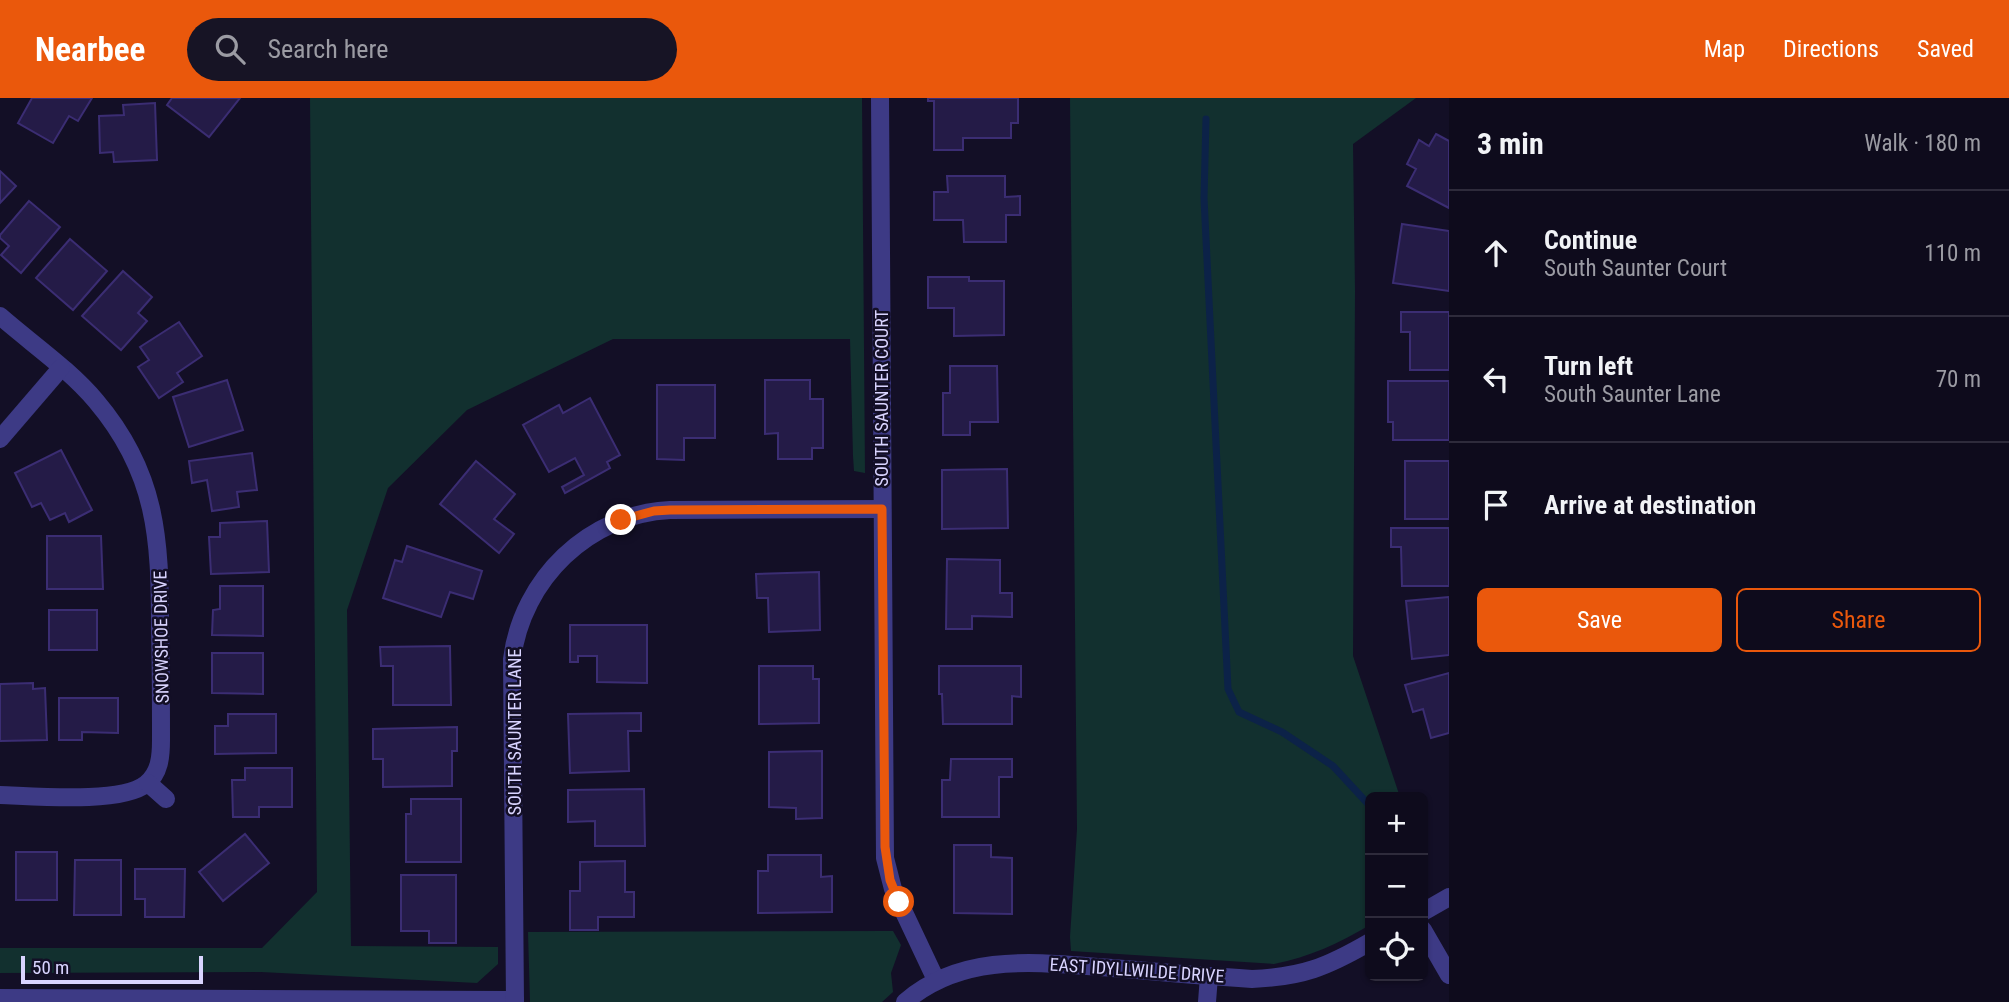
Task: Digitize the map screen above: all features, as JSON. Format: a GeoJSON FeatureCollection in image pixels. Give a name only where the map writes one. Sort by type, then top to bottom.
{"type":"FeatureCollection","features":[{"type":"Feature","properties":{"kind":"street","name":"SOUTH SAUNTER COURT"},"geometry":{"type":"LineString","coordinates":[[880,98],[886,858],[893,889],[936,980]]}},
{"type":"Feature","properties":{"kind":"street","name":"SNOWSHOE DRIVE"},"geometry":{"type":"LineString","coordinates":[[0,316],[96,400],[121,436],[141,476],[154,518],[160,560],[161,753],[159,766],[148,783]]}},
{"type":"Feature","properties":{"kind":"street"},"geometry":{"type":"LineString","coordinates":[[0,439],[61,368]]}},
{"type":"Feature","properties":{"kind":"street","name":"SOUTH SAUNTER LANE"},"geometry":{"type":"LineString","coordinates":[[515,1001],[512,659],[523,615],[548,573],[589,536],[621,520],[654,511],[882,509]]}},
{"type":"Feature","properties":{"kind":"street"},"geometry":{"type":"LineString","coordinates":[[0,795],[100,796],[130,792],[148,783],[166,799]]}},
{"type":"Feature","properties":{"kind":"street"},"geometry":{"type":"LineString","coordinates":[[1428,909],[1449,897]]}},
{"type":"Feature","properties":{"kind":"street"},"geometry":{"type":"LineString","coordinates":[[1428,939],[1449,975]]}},
{"type":"Feature","properties":{"kind":"street","name":"EAST IDYLLWILDE DRIVE"},"geometry":{"type":"LineString","coordinates":[[905,1002],[936,980],[980,967],[1010,962],[1252,979],[1297,976],[1329,965],[1365,945]]}},
{"type":"Feature","properties":{"kind":"street"},"geometry":{"type":"LineString","coordinates":[[1207,1002],[1209,976]]}},
{"type":"Feature","properties":{"kind":"street"},"geometry":{"type":"LineString","coordinates":[[0,998],[515,1001]]}},
{"type":"Feature","properties":{"kind":"green space"},"geometry":{"type":"Polygon","coordinates":[[[310,98],[862,98],[865,473],[854,471],[850,339],[613,339],[467,410],[388,488],[347,610],[351,946],[498,947],[498,964],[477,983],[261,972],[0,973],[0,948],[262,948],[317,892],[310,98]]]}},
{"type":"Feature","properties":{"kind":"green space"},"geometry":{"type":"Polygon","coordinates":[[[1070,98],[1416,98],[1353,144],[1353,656],[1398,792],[1365,792],[1365,928],[1324,949],[1274,964],[1071,951],[1077,829],[1070,98]]]}},
{"type":"Feature","properties":{"kind":"green space"},"geometry":{"type":"Polygon","coordinates":[[[893,931],[901,945],[891,973],[893,992],[882,1002],[530,1002],[528,932],[893,931]]]}},
{"type":"Feature","properties":{"kind":"building"},"geometry":{"type":"Polygon","coordinates":[[[32,98],[92,98],[78,121],[69,116],[53,143],[18,123],[32,98]]]}},
{"type":"Feature","properties":{"kind":"building"},"geometry":{"type":"Polygon","coordinates":[[[172,98],[240,98],[209,137],[167,105],[172,98]]]}},
{"type":"Feature","properties":{"kind":"building"},"geometry":{"type":"Polygon","coordinates":[[[928,98],[1018,98],[1018,123],[1011,123],[1011,138],[963,138],[963,150],[934,150],[934,101],[928,101],[928,98]]]}},
{"type":"Feature","properties":{"kind":"building"},"geometry":{"type":"Polygon","coordinates":[[[155,103],[157,160],[114,162],[113,152],[100,153],[99,116],[124,115],[123,105],[155,103]]]}},
{"type":"Feature","properties":{"kind":"building"},"geometry":{"type":"Polygon","coordinates":[[[1436,134],[1449,141],[1449,208],[1407,186],[1416,169],[1407,164],[1419,140],[1429,146],[1436,134]]]}},
{"type":"Feature","properties":{"kind":"building"},"geometry":{"type":"Polygon","coordinates":[[[0,171],[16,186],[0,203],[0,171]]]}},
{"type":"Feature","properties":{"kind":"building"},"geometry":{"type":"Polygon","coordinates":[[[947,176],[1005,176],[1005,197],[1020,196],[1020,215],[1006,215],[1006,242],[964,242],[963,220],[934,220],[934,192],[948,192],[947,176]]]}},
{"type":"Feature","properties":{"kind":"building"},"geometry":{"type":"Polygon","coordinates":[[[29,201],[60,227],[21,273],[1,255],[9,246],[0,235],[29,201]]]}},
{"type":"Feature","properties":{"kind":"building"},"geometry":{"type":"Polygon","coordinates":[[[1402,224],[1449,231],[1449,291],[1393,283],[1402,224]]]}},
{"type":"Feature","properties":{"kind":"building"},"geometry":{"type":"Polygon","coordinates":[[[70,239],[107,271],[73,310],[36,278],[70,239]]]}},
{"type":"Feature","properties":{"kind":"building"},"geometry":{"type":"Polygon","coordinates":[[[123,271],[152,297],[138,313],[147,321],[121,350],[82,316],[123,271]]]}},
{"type":"Feature","properties":{"kind":"building"},"geometry":{"type":"Polygon","coordinates":[[[928,277],[969,277],[969,281],[1004,281],[1004,335],[954,336],[954,308],[928,308],[928,277]]]}},
{"type":"Feature","properties":{"kind":"building"},"geometry":{"type":"Polygon","coordinates":[[[1401,312],[1449,312],[1449,370],[1410,370],[1410,332],[1401,332],[1401,312]]]}},
{"type":"Feature","properties":{"kind":"building"},"geometry":{"type":"Polygon","coordinates":[[[179,322],[202,356],[177,373],[183,382],[159,398],[138,367],[149,360],[140,347],[179,322]]]}},
{"type":"Feature","properties":{"kind":"building"},"geometry":{"type":"Polygon","coordinates":[[[950,366],[997,366],[998,422],[970,422],[970,435],[943,435],[943,393],[950,393],[950,366]]]}},
{"type":"Feature","properties":{"kind":"building"},"geometry":{"type":"Polygon","coordinates":[[[227,380],[243,430],[189,447],[173,397],[227,380]]]}},
{"type":"Feature","properties":{"kind":"building"},"geometry":{"type":"Polygon","coordinates":[[[765,380],[810,380],[810,399],[823,399],[823,448],[812,448],[812,459],[778,459],[778,433],[765,434],[765,380]]]}},
{"type":"Feature","properties":{"kind":"building"},"geometry":{"type":"Polygon","coordinates":[[[1388,381],[1449,381],[1449,440],[1393,440],[1393,422],[1388,422],[1388,381]]]}},
{"type":"Feature","properties":{"kind":"building"},"geometry":{"type":"Polygon","coordinates":[[[657,385],[715,385],[715,438],[684,438],[684,460],[657,459],[657,385]]]}},
{"type":"Feature","properties":{"kind":"building"},"geometry":{"type":"Polygon","coordinates":[[[590,398],[620,455],[607,462],[610,468],[565,493],[562,487],[584,475],[575,458],[549,472],[523,425],[559,405],[563,413],[590,398]]]}},
{"type":"Feature","properties":{"kind":"building"},"geometry":{"type":"Polygon","coordinates":[[[61,450],[92,510],[69,522],[65,513],[50,520],[41,503],[32,507],[15,473],[61,450]]]}},
{"type":"Feature","properties":{"kind":"building"},"geometry":{"type":"Polygon","coordinates":[[[252,453],[257,490],[237,492],[239,507],[212,511],[207,480],[192,483],[189,461],[252,453]]]}},
{"type":"Feature","properties":{"kind":"building"},"geometry":{"type":"Polygon","coordinates":[[[476,461],[515,494],[494,519],[514,534],[499,553],[440,504],[476,461]]]}},
{"type":"Feature","properties":{"kind":"building"},"geometry":{"type":"Polygon","coordinates":[[[1405,461],[1449,461],[1449,519],[1405,519],[1405,461]]]}},
{"type":"Feature","properties":{"kind":"building"},"geometry":{"type":"Polygon","coordinates":[[[1007,469],[1008,528],[942,529],[942,470],[1007,469]]]}},
{"type":"Feature","properties":{"kind":"building"},"geometry":{"type":"Polygon","coordinates":[[[267,521],[269,572],[211,574],[209,537],[220,537],[220,523],[267,521]]]}},
{"type":"Feature","properties":{"kind":"building"},"geometry":{"type":"Polygon","coordinates":[[[1391,528],[1449,528],[1449,586],[1402,586],[1401,547],[1391,547],[1391,528]]]}},
{"type":"Feature","properties":{"kind":"building"},"geometry":{"type":"Polygon","coordinates":[[[47,536],[101,536],[103,589],[47,589],[47,536]]]}},
{"type":"Feature","properties":{"kind":"building"},"geometry":{"type":"Polygon","coordinates":[[[407,546],[482,571],[473,599],[450,592],[441,617],[383,598],[395,560],[402,562],[407,546]]]}},
{"type":"Feature","properties":{"kind":"building"},"geometry":{"type":"Polygon","coordinates":[[[947,559],[1000,560],[1000,593],[1012,593],[1012,617],[972,616],[972,629],[946,629],[947,559]]]}},
{"type":"Feature","properties":{"kind":"building"},"geometry":{"type":"Polygon","coordinates":[[[819,572],[820,630],[769,632],[768,598],[757,598],[756,574],[819,572]]]}},
{"type":"Feature","properties":{"kind":"building"},"geometry":{"type":"Polygon","coordinates":[[[220,586],[263,586],[263,636],[212,635],[213,610],[220,609],[220,586]]]}},
{"type":"Feature","properties":{"kind":"building"},"geometry":{"type":"Polygon","coordinates":[[[1449,597],[1449,655],[1412,659],[1406,601],[1449,597]]]}},
{"type":"Feature","properties":{"kind":"building"},"geometry":{"type":"Polygon","coordinates":[[[49,610],[97,610],[97,650],[49,650],[49,610]]]}},
{"type":"Feature","properties":{"kind":"building"},"geometry":{"type":"Polygon","coordinates":[[[570,625],[647,625],[647,683],[597,682],[597,656],[578,656],[578,662],[570,662],[570,625]]]}},
{"type":"Feature","properties":{"kind":"building"},"geometry":{"type":"Polygon","coordinates":[[[450,646],[451,705],[393,705],[393,666],[381,666],[380,647],[450,646]]]}},
{"type":"Feature","properties":{"kind":"building"},"geometry":{"type":"Polygon","coordinates":[[[212,653],[263,653],[263,694],[212,693],[212,653]]]}},
{"type":"Feature","properties":{"kind":"building"},"geometry":{"type":"Polygon","coordinates":[[[759,666],[813,666],[813,679],[819,679],[819,723],[759,724],[759,666]]]}},
{"type":"Feature","properties":{"kind":"building"},"geometry":{"type":"Polygon","coordinates":[[[939,666],[1021,666],[1021,697],[1012,696],[1012,724],[943,724],[939,666]]]}},
{"type":"Feature","properties":{"kind":"building"},"geometry":{"type":"Polygon","coordinates":[[[1449,673],[1449,733],[1431,738],[1423,709],[1413,712],[1405,685],[1449,673]]]}},
{"type":"Feature","properties":{"kind":"building"},"geometry":{"type":"Polygon","coordinates":[[[33,683],[33,689],[45,688],[47,740],[0,741],[0,684],[33,683]]]}},
{"type":"Feature","properties":{"kind":"building"},"geometry":{"type":"Polygon","coordinates":[[[59,698],[118,698],[118,733],[82,732],[82,740],[59,740],[59,698]]]}},
{"type":"Feature","properties":{"kind":"building"},"geometry":{"type":"Polygon","coordinates":[[[641,713],[641,731],[628,731],[629,771],[570,773],[568,714],[641,713]]]}},
{"type":"Feature","properties":{"kind":"building"},"geometry":{"type":"Polygon","coordinates":[[[228,714],[276,714],[276,753],[215,754],[215,726],[228,726],[228,714]]]}},
{"type":"Feature","properties":{"kind":"building"},"geometry":{"type":"Polygon","coordinates":[[[457,727],[457,751],[452,751],[452,786],[383,787],[383,759],[373,759],[373,729],[457,727]]]}},
{"type":"Feature","properties":{"kind":"building"},"geometry":{"type":"Polygon","coordinates":[[[822,751],[822,818],[796,819],[796,808],[769,807],[769,752],[822,751]]]}},
{"type":"Feature","properties":{"kind":"building"},"geometry":{"type":"Polygon","coordinates":[[[951,759],[1012,759],[1012,777],[999,777],[999,817],[942,817],[942,780],[950,780],[951,759]]]}},
{"type":"Feature","properties":{"kind":"building"},"geometry":{"type":"Polygon","coordinates":[[[245,768],[292,768],[292,807],[259,807],[259,817],[233,817],[232,780],[245,780],[245,768]]]}},
{"type":"Feature","properties":{"kind":"building"},"geometry":{"type":"Polygon","coordinates":[[[644,789],[645,846],[595,846],[595,821],[568,822],[568,790],[644,789]]]}},
{"type":"Feature","properties":{"kind":"building"},"geometry":{"type":"Polygon","coordinates":[[[411,799],[461,799],[461,862],[406,862],[406,814],[411,814],[411,799]]]}},
{"type":"Feature","properties":{"kind":"building"},"geometry":{"type":"Polygon","coordinates":[[[245,834],[269,863],[223,901],[199,872],[245,834]]]}},
{"type":"Feature","properties":{"kind":"building"},"geometry":{"type":"Polygon","coordinates":[[[954,845],[991,845],[991,857],[1012,858],[1012,914],[954,913],[954,845]]]}},
{"type":"Feature","properties":{"kind":"building"},"geometry":{"type":"Polygon","coordinates":[[[16,852],[57,852],[57,900],[16,900],[16,852]]]}},
{"type":"Feature","properties":{"kind":"building"},"geometry":{"type":"Polygon","coordinates":[[[768,855],[821,855],[821,877],[832,876],[832,912],[758,913],[758,871],[768,871],[768,855]]]}},
{"type":"Feature","properties":{"kind":"building"},"geometry":{"type":"Polygon","coordinates":[[[75,860],[121,860],[121,915],[74,915],[75,860]]]}},
{"type":"Feature","properties":{"kind":"building"},"geometry":{"type":"Polygon","coordinates":[[[625,861],[625,892],[634,892],[634,917],[598,917],[598,930],[570,930],[570,891],[580,891],[580,862],[625,861]]]}},
{"type":"Feature","properties":{"kind":"building"},"geometry":{"type":"Polygon","coordinates":[[[135,869],[185,869],[184,917],[145,917],[145,899],[135,899],[135,869]]]}},
{"type":"Feature","properties":{"kind":"building"},"geometry":{"type":"Polygon","coordinates":[[[401,875],[456,875],[456,943],[429,943],[429,931],[401,931],[401,875]]]}},
{"type":"Feature","properties":{"kind":"waterway"},"geometry":{"type":"LineString","coordinates":[[1206,119],[1204,198],[1228,689],[1239,712],[1282,732],[1333,766],[1365,801]]}},
{"type":"Feature","properties":{"kind":"route"},"geometry":{"type":"LineString","coordinates":[[621,520],[638,514],[670,510],[882,509],[885,847],[890,880],[899,902]]}}]}
